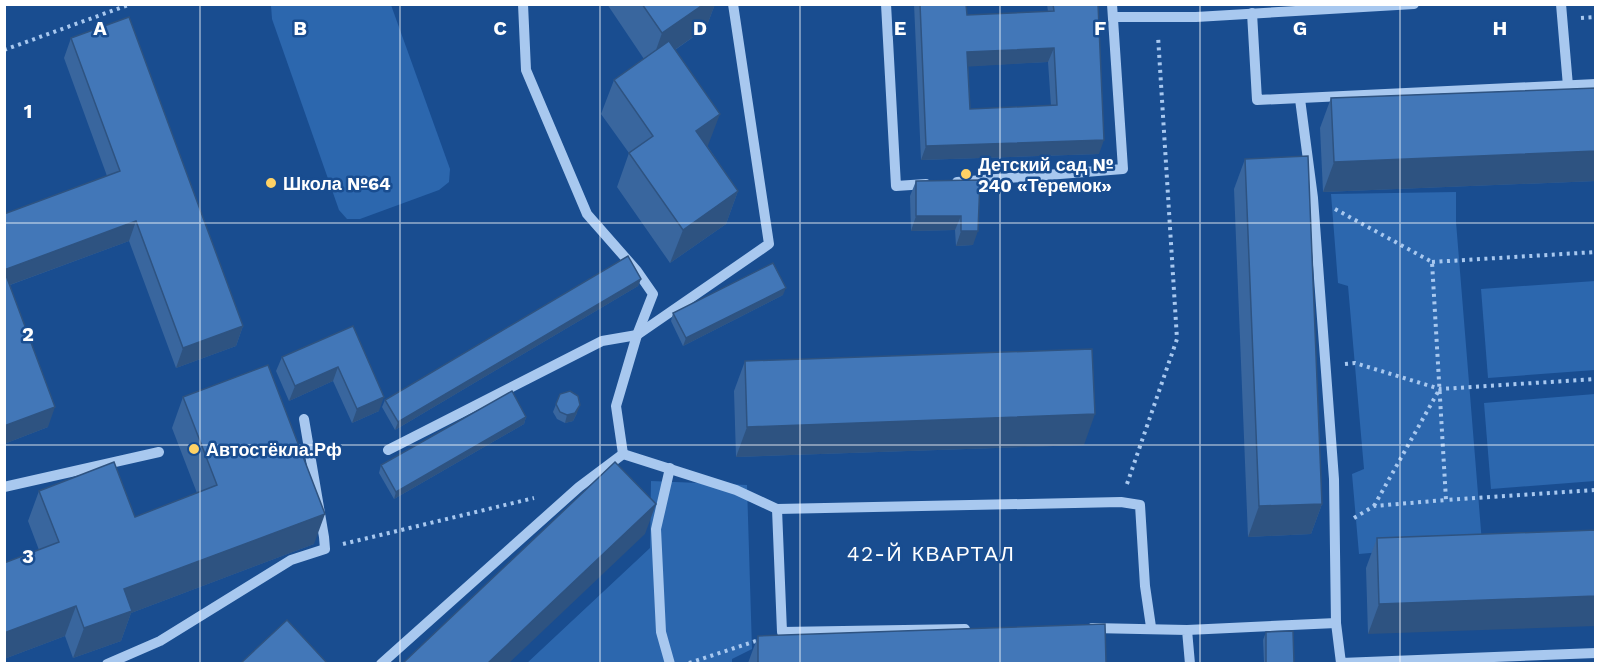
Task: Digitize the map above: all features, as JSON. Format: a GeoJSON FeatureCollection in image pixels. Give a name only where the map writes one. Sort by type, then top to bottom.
{"type":"FeatureCollection","features":[{"type":"Feature","properties":{"kind":"lane"},"geometry":{"type":"LineString","coordinates":[[523,4],[526,70],[587,214],[653,294],[616,406],[623,454]]}},
{"type":"Feature","properties":{"kind":"lane"},"geometry":{"type":"LineString","coordinates":[[388,450],[602,341],[638,335],[769,244],[733,4]]}},
{"type":"Feature","properties":{"kind":"lane"},"geometry":{"type":"LineString","coordinates":[[886,4],[896,186],[1123,169],[1112,4]]}},
{"type":"Feature","properties":{"kind":"lane"},"geometry":{"type":"LineString","coordinates":[[1113,17],[1196,17],[1414,4]]}},
{"type":"Feature","properties":{"kind":"lane"},"geometry":{"type":"LineString","coordinates":[[1561,4],[1568,86]]}},
{"type":"Feature","properties":{"kind":"lane"},"geometry":{"type":"LineString","coordinates":[[1252,13],[1257,100],[1596,84]]}},
{"type":"Feature","properties":{"kind":"lane"},"geometry":{"type":"LineString","coordinates":[[1300,99],[1313,198],[1326,366],[1336,528],[1336,623],[1341,663],[1596,653]]}},
{"type":"Feature","properties":{"kind":"lane"},"geometry":{"type":"LineString","coordinates":[[106,663],[160,641],[291,560],[325,549],[304,419]]}},
{"type":"Feature","properties":{"kind":"lane"},"geometry":{"type":"LineString","coordinates":[[4,487],[159,452]]}},
{"type":"Feature","properties":{"kind":"lane"},"geometry":{"type":"LineString","coordinates":[[623,454],[736,490],[777,509],[1121,502],[1140,505],[1145,586],[1151,627]]}},
{"type":"Feature","properties":{"kind":"lane"},"geometry":{"type":"LineString","coordinates":[[381,663],[579,487],[623,454]]}},
{"type":"Feature","properties":{"kind":"lane"},"geometry":{"type":"LineString","coordinates":[[670,468],[656,529],[661,632],[670,663]]}},
{"type":"Feature","properties":{"kind":"lane"},"geometry":{"type":"LineString","coordinates":[[777,509],[782,632],[972,629]]}},
{"type":"Feature","properties":{"kind":"lane"},"geometry":{"type":"LineString","coordinates":[[1079,628],[1151,627],[1187,630],[1336,623]]}},
{"type":"Feature","properties":{"kind":"lane"},"geometry":{"type":"LineString","coordinates":[[1187,630],[1190,663]]}},
{"type":"Feature","properties":{"kind":"path"},"geometry":{"type":"LineString","coordinates":[[4,50],[131,4]]}},
{"type":"Feature","properties":{"kind":"path"},"geometry":{"type":"LineString","coordinates":[[1121,502],[1177,339],[1156,17]]}},
{"type":"Feature","properties":{"kind":"path"},"geometry":{"type":"LineString","coordinates":[[1313,198],[1432,262],[1596,252]]}},
{"type":"Feature","properties":{"kind":"path"},"geometry":{"type":"LineString","coordinates":[[1432,262],[1446,500]]}},
{"type":"Feature","properties":{"kind":"path"},"geometry":{"type":"LineString","coordinates":[[1326,366],[1355,363],[1440,389],[1596,380]]}},
{"type":"Feature","properties":{"kind":"path"},"geometry":{"type":"LineString","coordinates":[[1374,506],[1440,389]]}},
{"type":"Feature","properties":{"kind":"path"},"geometry":{"type":"LineString","coordinates":[[1336,528],[1374,506],[1596,490]]}},
{"type":"Feature","properties":{"kind":"path"},"geometry":{"type":"LineString","coordinates":[[325,549],[544,496]]}},
{"type":"Feature","properties":{"kind":"path"},"geometry":{"type":"LineString","coordinates":[[687,663],[782,632]]}},
{"type":"Feature","properties":{"kind":"shaded area"},"geometry":{"type":"Polygon","coordinates":[[[271,5],[391,5],[450,169],[449,182],[439,190],[360,219],[347,219],[339,210],[272,19],[271,5]]]}},
{"type":"Feature","properties":{"kind":"shaded area"},"geometry":{"type":"Polygon","coordinates":[[[1456,192],[1456,222],[1482,543],[1359,554],[1352,474],[1364,469],[1348,286],[1338,283],[1331,194],[1456,192]]]}},
{"type":"Feature","properties":{"kind":"shaded area"},"geometry":{"type":"Polygon","coordinates":[[[1595,281],[1595,370],[1488,378],[1481,289],[1595,281]]]}},
{"type":"Feature","properties":{"kind":"shaded area"},"geometry":{"type":"Polygon","coordinates":[[[1595,394],[1595,481],[1491,489],[1484,403],[1595,394]]]}},
{"type":"Feature","properties":{"kind":"shaded area"},"geometry":{"type":"Polygon","coordinates":[[[651,481],[747,485],[752,649],[732,659],[732,663],[526,664],[650,548],[651,481]]]}},
{"type":"Feature","properties":{"kind":"building"},"geometry":{"type":"Polygon","coordinates":[[[642,4],[704,4],[662,33],[642,4]]]}},
{"type":"Feature","properties":{"kind":"building"},"geometry":{"type":"Polygon","coordinates":[[[920,4],[966,4],[967,15],[1054,11],[1053,4],[1098,4],[1104,140],[926,146],[920,4]],[[1054,48],[967,52],[970,109],[1057,105],[1054,48]]]}},
{"type":"Feature","properties":{"kind":"building"},"geometry":{"type":"Polygon","coordinates":[[[129,17],[243,326],[183,348],[136,221],[4,270],[4,214],[120,171],[71,38],[129,17]]]}},
{"type":"Feature","properties":{"kind":"building"},"geometry":{"type":"Polygon","coordinates":[[[669,41],[720,114],[696,131],[738,191],[683,230],[629,153],[653,136],[614,80],[669,41]]]}},
{"type":"Feature","properties":{"kind":"building"},"geometry":{"type":"Polygon","coordinates":[[[1596,88],[1596,151],[1334,162],[1331,98],[1596,88]]]}},
{"type":"Feature","properties":{"kind":"building"},"geometry":{"type":"Polygon","coordinates":[[[1308,156],[1322,504],[1259,506],[1245,159],[1308,156]]]}},
{"type":"Feature","properties":{"kind":"building"},"geometry":{"type":"Polygon","coordinates":[[[980,180],[978,231],[961,231],[961,216],[916,216],[916,181],[980,180]]]}},
{"type":"Feature","properties":{"kind":"building"},"geometry":{"type":"Polygon","coordinates":[[[628,256],[641,279],[398,422],[385,400],[628,256]]]}},
{"type":"Feature","properties":{"kind":"building"},"geometry":{"type":"Polygon","coordinates":[[[773,263],[786,288],[686,338],[673,313],[773,263]]]}},
{"type":"Feature","properties":{"kind":"building"},"geometry":{"type":"Polygon","coordinates":[[[4,270],[55,407],[4,426],[4,270]]]}},
{"type":"Feature","properties":{"kind":"building"},"geometry":{"type":"Polygon","coordinates":[[[353,326],[384,397],[357,409],[338,367],[295,386],[282,357],[353,326]]]}},
{"type":"Feature","properties":{"kind":"building"},"geometry":{"type":"Polygon","coordinates":[[[1092,349],[1095,414],[747,427],[745,361],[1092,349]]]}},
{"type":"Feature","properties":{"kind":"building"},"geometry":{"type":"Polygon","coordinates":[[[268,365],[325,514],[124,589],[132,611],[84,628],[76,606],[4,633],[4,563],[59,542],[39,491],[114,462],[135,517],[217,485],[183,397],[268,365]]]}},
{"type":"Feature","properties":{"kind":"building"},"geometry":{"type":"Polygon","coordinates":[[[512,391],[526,417],[396,492],[381,465],[512,391]]]}},
{"type":"Feature","properties":{"kind":"building"},"geometry":{"type":"Polygon","coordinates":[[[570,391],[578,396],[580,405],[575,413],[567,415],[560,412],[556,404],[560,394],[570,391]]]}},
{"type":"Feature","properties":{"kind":"building"},"geometry":{"type":"Polygon","coordinates":[[[615,462],[656,504],[488,663],[403,663],[615,462]]]}},
{"type":"Feature","properties":{"kind":"building"},"geometry":{"type":"Polygon","coordinates":[[[1596,530],[1596,596],[1379,604],[1377,538],[1596,530]]]}},
{"type":"Feature","properties":{"kind":"building"},"geometry":{"type":"Polygon","coordinates":[[[287,620],[327,663],[241,663],[287,620]]]}},
{"type":"Feature","properties":{"kind":"building"},"geometry":{"type":"Polygon","coordinates":[[[1105,624],[1106,663],[758,663],[758,636],[1105,624]]]}},
{"type":"Feature","properties":{"kind":"building"},"geometry":{"type":"Polygon","coordinates":[[[1293,631],[1294,663],[1266,663],[1266,632],[1293,631]]]}},
{"type":"Feature","properties":{"kind":"place","name":"Детский сад № 240 «Теремок»"},"geometry":{"type":"Point","coordinates":[966,174]}},
{"type":"Feature","properties":{"kind":"place","name":"Школа №64"},"geometry":{"type":"Point","coordinates":[271,183]}},
{"type":"Feature","properties":{"kind":"place","name":"Автостёкла.Рф"},"geometry":{"type":"Point","coordinates":[194,449]}},
{"type":"Feature","properties":{"kind":"district","name":"42-Й КВАРТАЛ"},"geometry":{"type":"Point","coordinates":[931,553]}}]}
